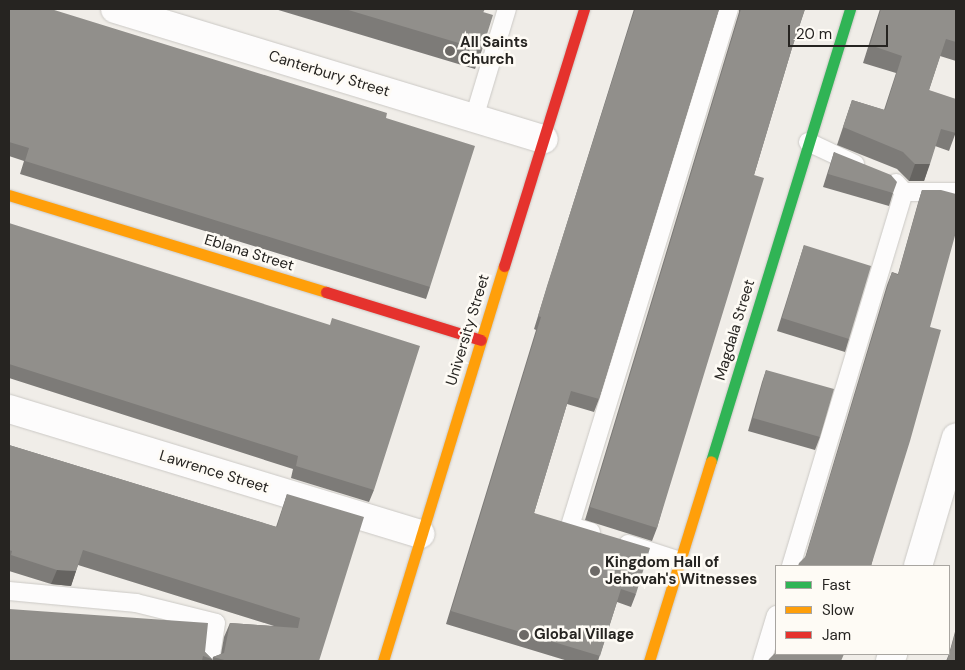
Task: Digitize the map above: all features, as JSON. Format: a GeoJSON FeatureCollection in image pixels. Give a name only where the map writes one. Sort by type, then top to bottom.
{"type":"FeatureCollection","features":[{"type":"Feature","properties":{"kind":"street","name":"Canterbury Street"},"geometry":{"type":"LineString","coordinates":[[115,9],[544,139]]}},
{"type":"Feature","properties":{"kind":"street","name":"University Street"},"geometry":{"type":"LineString","coordinates":[[383,661],[420,534],[584,9]]}},
{"type":"Feature","properties":{"kind":"street","name":"Magdala Street"},"geometry":{"type":"LineString","coordinates":[[649,661],[850,9]]}},
{"type":"Feature","properties":{"kind":"street","name":"Eblana Street"},"geometry":{"type":"LineString","coordinates":[[9,195],[481,340]]}},
{"type":"Feature","properties":{"kind":"street","name":"Lawrence Street"},"geometry":{"type":"LineString","coordinates":[[9,409],[420,534]]}},
{"type":"Feature","properties":{"kind":"street"},"geometry":{"type":"LineString","coordinates":[[918,565],[952,467],[956,438]]}},
{"type":"Feature","properties":{"kind":"lane"},"geometry":{"type":"LineString","coordinates":[[474,118],[507,9]]}},
{"type":"Feature","properties":{"kind":"lane"},"geometry":{"type":"LineString","coordinates":[[680,561],[570,526],[730,9]]}},
{"type":"Feature","properties":{"kind":"lane"},"geometry":{"type":"LineString","coordinates":[[808,142],[837,157],[893,179],[904,192],[956,192]]}},
{"type":"Feature","properties":{"kind":"lane"},"geometry":{"type":"LineString","coordinates":[[791,565],[904,192]]}},
{"type":"Feature","properties":{"kind":"lane"},"geometry":{"type":"LineString","coordinates":[[9,591],[136,603],[216,623],[210,661]]}},
{"type":"Feature","properties":{"kind":"lane"},"geometry":{"type":"LineString","coordinates":[[762,661],[775,618]]}},
{"type":"Feature","properties":{"kind":"building"},"geometry":{"type":"Polygon","coordinates":[[[10,9],[51,9],[387,113],[386,118],[475,146],[430,287],[25,161],[29,148],[9,142],[10,9]]]}},
{"type":"Feature","properties":{"kind":"building"},"geometry":{"type":"Polygon","coordinates":[[[345,9],[485,9],[483,12],[493,15],[482,50],[345,9]]]}},
{"type":"Feature","properties":{"kind":"building"},"geometry":{"type":"Polygon","coordinates":[[[635,9],[719,9],[599,399],[571,391],[534,513],[650,548],[636,594],[621,589],[600,656],[451,611],[541,317],[538,316],[547,286],[635,9]]]}},
{"type":"Feature","properties":{"kind":"building"},"geometry":{"type":"Polygon","coordinates":[[[741,9],[805,9],[754,175],[764,178],[657,528],[590,507],[741,9]]]}},
{"type":"Feature","properties":{"kind":"building"},"geometry":{"type":"Polygon","coordinates":[[[881,9],[956,9],[956,42],[946,39],[929,90],[956,99],[956,133],[941,129],[930,164],[915,164],[903,152],[843,127],[852,100],[885,110],[902,56],[870,45],[881,9]]]}},
{"type":"Feature","properties":{"kind":"building"},"geometry":{"type":"Polygon","coordinates":[[[834,152],[891,175],[897,182],[893,193],[828,174],[834,152]]]}},
{"type":"Feature","properties":{"kind":"building"},"geometry":{"type":"Polygon","coordinates":[[[922,190],[941,190],[956,194],[956,232],[930,327],[941,330],[910,441],[871,565],[798,565],[806,556],[892,272],[898,275],[922,190]]]}},
{"type":"Feature","properties":{"kind":"building"},"geometry":{"type":"Polygon","coordinates":[[[9,223],[330,325],[332,318],[420,346],[374,490],[296,466],[298,456],[9,364],[9,223]]]}},
{"type":"Feature","properties":{"kind":"building"},"geometry":{"type":"Polygon","coordinates":[[[804,245],[871,266],[849,339],[782,318],[804,245]]]}},
{"type":"Feature","properties":{"kind":"building"},"geometry":{"type":"Polygon","coordinates":[[[766,370],[834,389],[820,437],[753,418],[766,370]]]}},
{"type":"Feature","properties":{"kind":"building"},"geometry":{"type":"Polygon","coordinates":[[[9,445],[277,527],[287,494],[364,517],[319,661],[228,661],[213,657],[224,653],[230,623],[298,628],[300,618],[83,550],[76,571],[57,570],[11,555],[12,551],[9,550],[9,445]]]}},
{"type":"Feature","properties":{"kind":"building"},"geometry":{"type":"Polygon","coordinates":[[[9,609],[208,623],[205,652],[212,659],[203,656],[202,661],[9,661],[9,609]]]}},
{"type":"Feature","properties":{"kind":"building"},"geometry":{"type":"Polygon","coordinates":[[[956,631],[956,661],[947,661],[956,631]]]}},
{"type":"Feature","properties":{"kind":"building"},"geometry":{"type":"Polygon","coordinates":[[[775,653],[775,655],[844,655],[841,661],[768,661],[775,653]]]}},
{"type":"Feature","properties":{"kind":"traffic: fast"},"geometry":{"type":"LineString","coordinates":[[711,461],[850,9]]}},
{"type":"Feature","properties":{"kind":"traffic: slow"},"geometry":{"type":"LineString","coordinates":[[9,195],[326,292]]}},
{"type":"Feature","properties":{"kind":"traffic: slow"},"geometry":{"type":"LineString","coordinates":[[383,661],[504,266]]}},
{"type":"Feature","properties":{"kind":"traffic: slow"},"geometry":{"type":"LineString","coordinates":[[649,661],[711,461]]}},
{"type":"Feature","properties":{"kind":"traffic: jam"},"geometry":{"type":"LineString","coordinates":[[504,266],[584,9]]}},
{"type":"Feature","properties":{"kind":"traffic: jam"},"geometry":{"type":"LineString","coordinates":[[326,292],[481,340]]}},
{"type":"Feature","properties":{"kind":"place","name":"All Saints Church"},"geometry":{"type":"Point","coordinates":[450,51]}},
{"type":"Feature","properties":{"kind":"place","name":"Kingdom Hall of Jehovah's Witnesses"},"geometry":{"type":"Point","coordinates":[595,571]}},
{"type":"Feature","properties":{"kind":"place","name":"Global Village"},"geometry":{"type":"Point","coordinates":[524,635]}}]}
